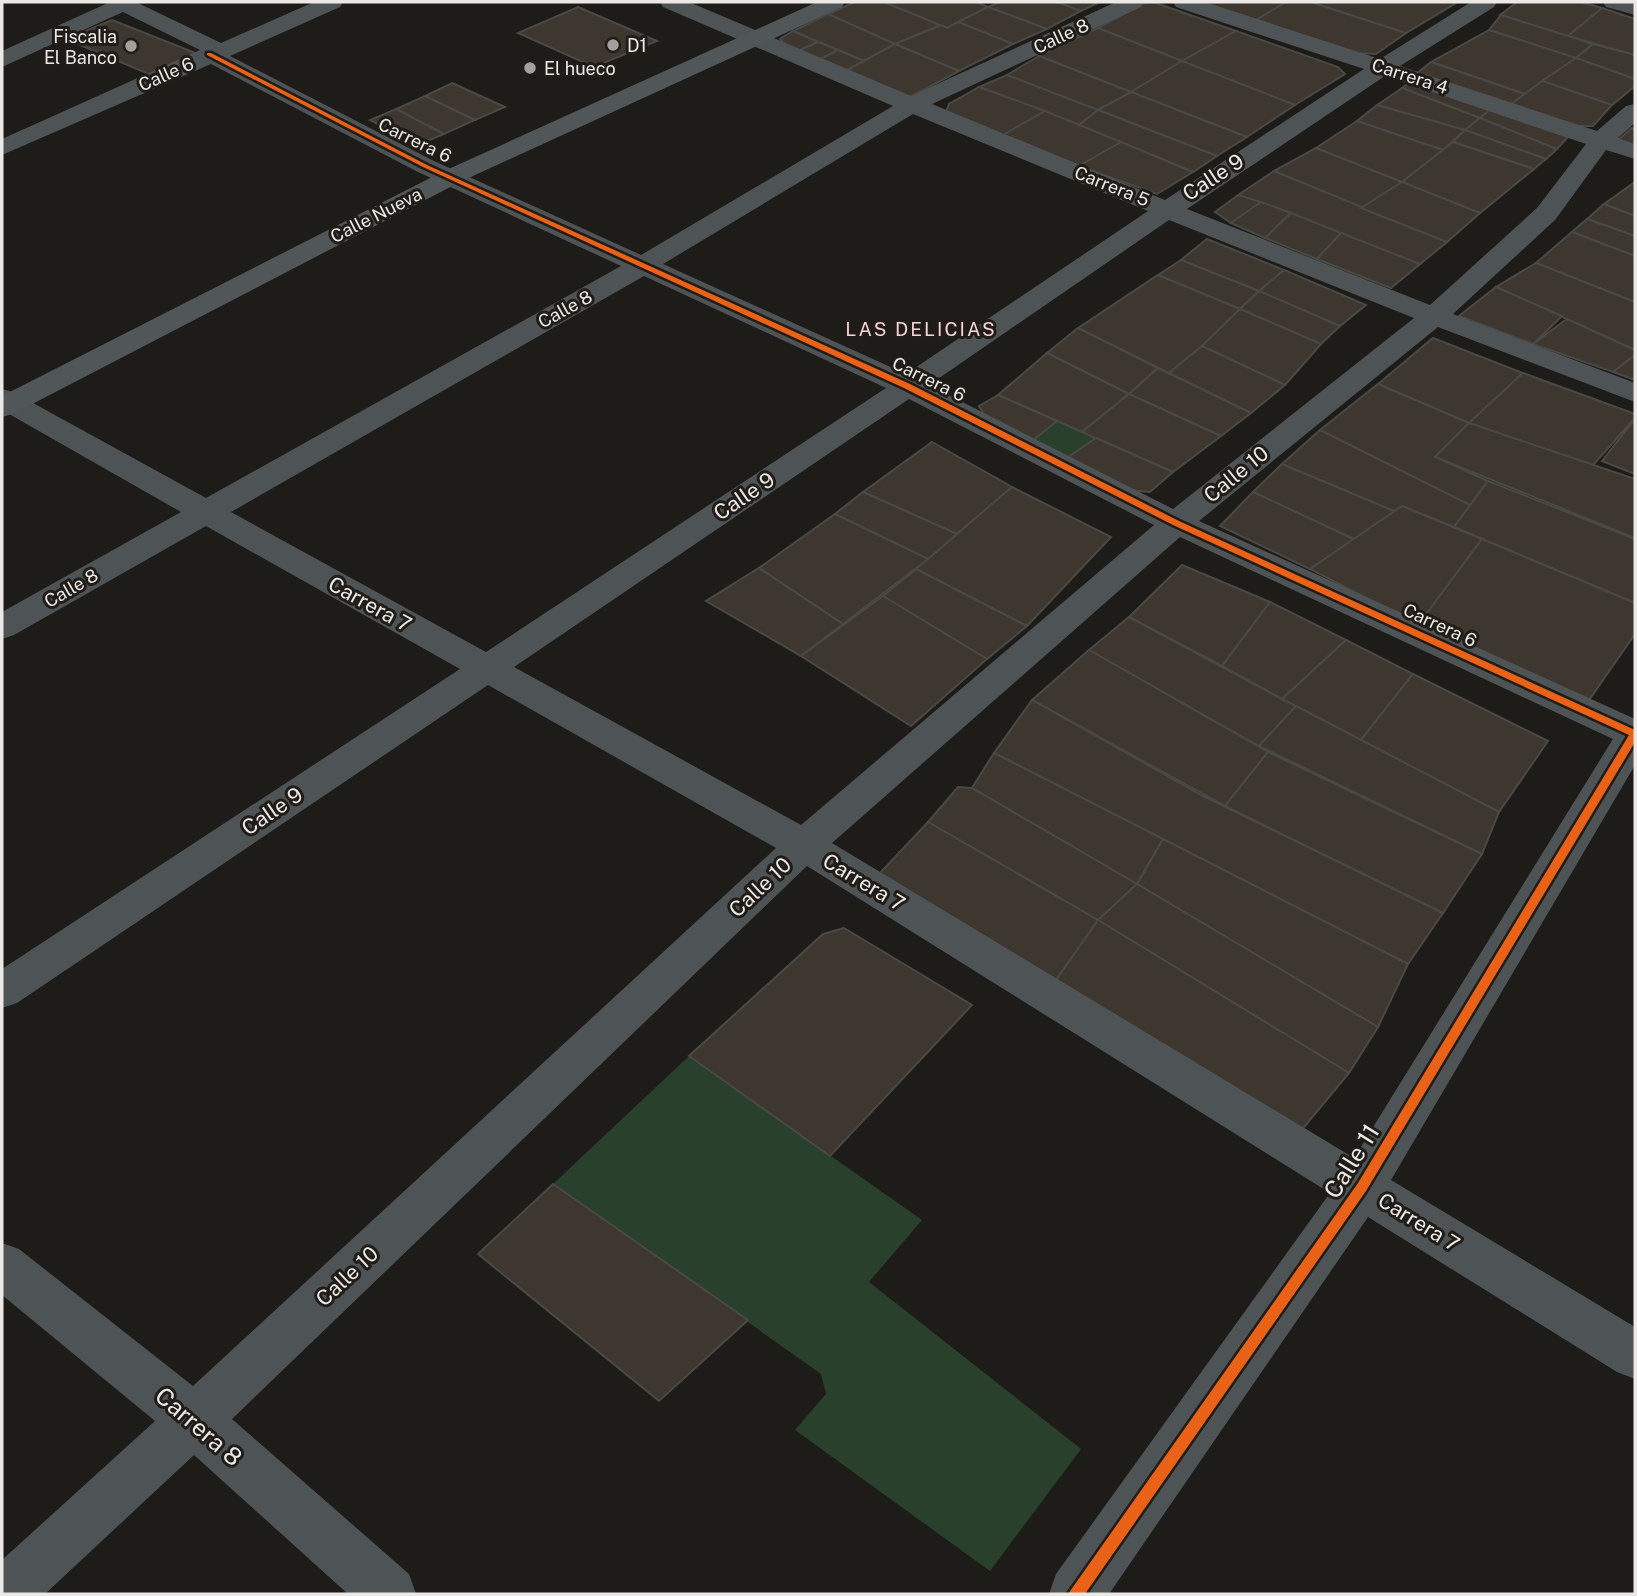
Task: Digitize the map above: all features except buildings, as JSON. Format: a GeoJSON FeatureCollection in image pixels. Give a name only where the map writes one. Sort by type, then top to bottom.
{"type":"FeatureCollection","features":[{"type":"Feature","properties":{"kind":"main road","name":"Calle Nueva"},"geometry":{"type":"LineString","coordinates":[[744,33],[794,2]]}},
{"type":"Feature","properties":{"kind":"main road","name":"Calle Nueva"},"geometry":{"type":"LineString","coordinates":[[4,397],[438,172],[744,33],[834,2]]}},
{"type":"Feature","properties":{"kind":"street","name":"Calle 6"},"geometry":{"type":"LineString","coordinates":[[2,148],[213,52],[332,2]]}},
{"type":"Feature","properties":{"kind":"street","name":"Carrera 5"},"geometry":{"type":"LineString","coordinates":[[671,2],[911,106],[1433,317],[1635,393]]}},
{"type":"Feature","properties":{"kind":"street","name":"Calle 8"},"geometry":{"type":"LineString","coordinates":[[2,627],[643,265],[911,106],[1133,2]]}},
{"type":"Feature","properties":{"kind":"street","name":"Carrera 4"},"geometry":{"type":"LineString","coordinates":[[1184,2],[1382,66],[1635,154]]}},
{"type":"Feature","properties":{"kind":"street","name":"Calle 9"},"geometry":{"type":"LineString","coordinates":[[2,991],[486,669],[1167,208],[1382,66],[1486,2]]}},
{"type":"Feature","properties":{"kind":"street"},"geometry":{"type":"LineString","coordinates":[[1614,2],[1635,8]]}},
{"type":"Feature","properties":{"kind":"street","name":"Carrera 6"},"geometry":{"type":"LineString","coordinates":[[123,3],[438,172],[907,386],[1176,523],[1635,734]]}},
{"type":"Feature","properties":{"kind":"street"},"geometry":{"type":"LineString","coordinates":[[2,60],[123,3]]}},
{"type":"Feature","properties":{"kind":"street","name":"Calle 10"},"geometry":{"type":"LineString","coordinates":[[5,1594],[194,1420],[804,845],[1176,523],[1433,317],[1546,214],[1601,140],[1635,111]]}},
{"type":"Feature","properties":{"kind":"street","name":"Calle 10"},"geometry":{"type":"LineString","coordinates":[[1546,214],[1575,203],[1635,154]]}},
{"type":"Feature","properties":{"kind":"street","name":"Carrera 7"},"geometry":{"type":"LineString","coordinates":[[4,397],[804,845],[1635,1355]]}},
{"type":"Feature","properties":{"kind":"street","name":"Calle 11"},"geometry":{"type":"LineString","coordinates":[[1076,1594],[1362,1187],[1635,734]]}},
{"type":"Feature","properties":{"kind":"street","name":"Carrera 8"},"geometry":{"type":"LineString","coordinates":[[2,1265],[194,1420],[389,1594]]}},
{"type":"Feature","properties":{"kind":"green space"},"geometry":{"type":"Polygon","coordinates":[[[1057,421],[1096,438],[1067,458],[1032,441],[1057,421]]]}},
{"type":"Feature","properties":{"kind":"green space"},"geometry":{"type":"Polygon","coordinates":[[[689,1056],[922,1220],[869,1282],[1081,1449],[990,1571],[795,1430],[826,1394],[821,1374],[553,1184],[689,1056]]]}},
{"type":"Feature","properties":{"kind":"cycle path"},"geometry":{"type":"LineString","coordinates":[[209,54],[425,166],[907,386],[1176,523],[1635,734],[1362,1187],[1076,1594]]}},
{"type":"Feature","properties":{"kind":"place","name":"D1"},"geometry":{"type":"Point","coordinates":[613,45]}},
{"type":"Feature","properties":{"kind":"place","name":"Fiscalia El Banco"},"geometry":{"type":"Point","coordinates":[131,46]}},
{"type":"Feature","properties":{"kind":"place","name":"El hueco"},"geometry":{"type":"Point","coordinates":[530,68]}},
{"type":"Feature","properties":{"kind":"district","name":"LAS DELICIAS"},"geometry":{"type":"Point","coordinates":[921,329]}}]}
